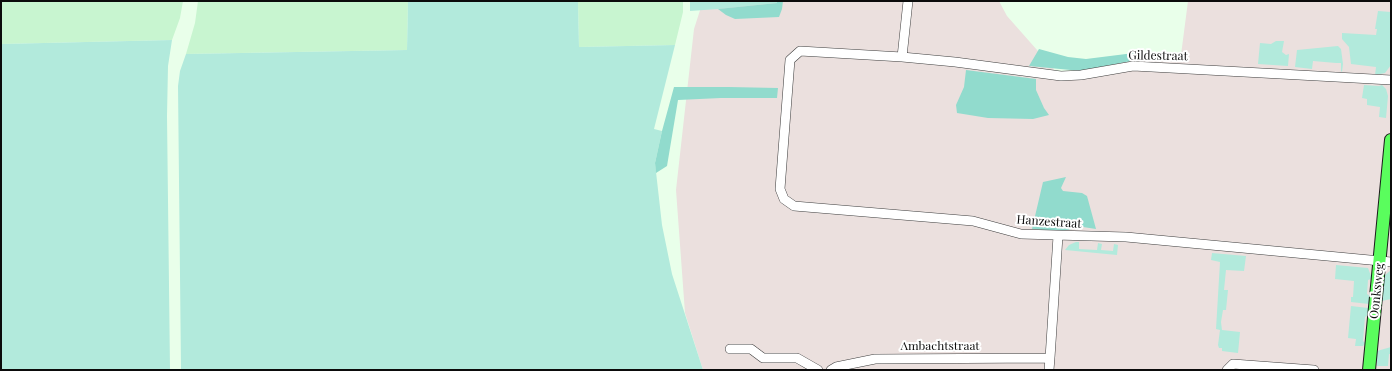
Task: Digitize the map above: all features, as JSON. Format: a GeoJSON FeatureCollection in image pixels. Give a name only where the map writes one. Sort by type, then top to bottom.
{"type":"FeatureCollection","features":[{"type":"Feature","properties":{"kind":"main road","name":"Oonksweg"},"geometry":{"type":"LineString","coordinates":[[1369,370],[1386,262],[1391,140]]}},
{"type":"Feature","properties":{"kind":"street"},"geometry":{"type":"LineString","coordinates":[[902,57],[908,1]]}},
{"type":"Feature","properties":{"kind":"street","name":"Gildestraat"},"geometry":{"type":"LineString","coordinates":[[790,63],[790,60],[800,51],[902,57],[955,62],[1061,76],[1081,75],[1133,66],[1391,80]]}},
{"type":"Feature","properties":{"kind":"street","name":"Hanzestraat"},"geometry":{"type":"LineString","coordinates":[[790,63],[780,189],[784,199],[794,206],[973,221],[1021,234],[1126,237],[1386,262]]}},
{"type":"Feature","properties":{"kind":"street"},"geometry":{"type":"LineString","coordinates":[[1049,370],[1058,236]]}},
{"type":"Feature","properties":{"kind":"street"},"geometry":{"type":"LineString","coordinates":[[730,349],[751,349],[763,358],[798,358],[818,370]]}},
{"type":"Feature","properties":{"kind":"street","name":"Ambachtstraat"},"geometry":{"type":"LineString","coordinates":[[831,370],[836,367],[875,358],[1050,358]]}},
{"type":"Feature","properties":{"kind":"street"},"geometry":{"type":"LineString","coordinates":[[1227,370],[1232,364],[1314,370]]}},
{"type":"Feature","properties":{"kind":"shaded area"},"geometry":{"type":"Polygon","coordinates":[[[408,1],[578,1],[579,47],[675,45],[654,129],[662,131],[655,163],[662,225],[672,274],[703,370],[181,370],[178,86],[180,71],[186,54],[407,50],[408,1]]]}},
{"type":"Feature","properties":{"kind":"shaded area"},"geometry":{"type":"Polygon","coordinates":[[[690,1],[777,1],[777,3],[690,11],[690,1]]]}},
{"type":"Feature","properties":{"kind":"shaded area"},"geometry":{"type":"Polygon","coordinates":[[[703,1],[999,1],[1007,16],[1060,76],[1148,57],[1181,55],[1188,1],[1391,1],[1391,370],[703,370],[685,313],[676,190],[694,29],[703,1]]]}},
{"type":"Feature","properties":{"kind":"shaded area"},"geometry":{"type":"Polygon","coordinates":[[[777,1],[783,1],[779,17],[735,19],[718,9],[777,3],[777,1]]]}},
{"type":"Feature","properties":{"kind":"shaded area"},"geometry":{"type":"Polygon","coordinates":[[[1378,11],[1391,12],[1391,65],[1385,73],[1375,75],[1376,67],[1351,64],[1349,47],[1342,39],[1342,33],[1376,35],[1377,29],[1375,29],[1378,11]]]}},
{"type":"Feature","properties":{"kind":"shaded area"},"geometry":{"type":"Polygon","coordinates":[[[172,40],[168,66],[167,116],[170,370],[1,370],[1,44],[172,40]]]}},
{"type":"Feature","properties":{"kind":"shaded area"},"geometry":{"type":"Polygon","coordinates":[[[1276,41],[1284,41],[1282,52],[1286,55],[1289,54],[1288,66],[1258,64],[1260,43],[1271,44],[1276,41]]]}},
{"type":"Feature","properties":{"kind":"shaded area"},"geometry":{"type":"Polygon","coordinates":[[[1338,46],[1341,49],[1343,64],[1342,72],[1341,63],[1313,61],[1312,69],[1295,67],[1297,50],[1338,46]]]}},
{"type":"Feature","properties":{"kind":"shaded area"},"geometry":{"type":"Polygon","coordinates":[[[1039,49],[1068,57],[1086,59],[1134,53],[1131,61],[1081,71],[1029,66],[1039,49]]]}},
{"type":"Feature","properties":{"kind":"shaded area"},"geometry":{"type":"Polygon","coordinates":[[[966,70],[1036,79],[1036,90],[1044,108],[1049,115],[1033,119],[988,118],[957,113],[956,105],[964,87],[966,70]]]}},
{"type":"Feature","properties":{"kind":"shaded area"},"geometry":{"type":"Polygon","coordinates":[[[1364,85],[1382,85],[1386,89],[1388,96],[1386,118],[1379,117],[1380,107],[1367,105],[1367,99],[1362,98],[1364,85]]]}},
{"type":"Feature","properties":{"kind":"shaded area"},"geometry":{"type":"Polygon","coordinates":[[[674,87],[778,88],[777,98],[678,100],[667,166],[656,173],[655,163],[674,87]]]}},
{"type":"Feature","properties":{"kind":"shaded area"},"geometry":{"type":"Polygon","coordinates":[[[1066,177],[1061,188],[1063,191],[1082,193],[1087,196],[1096,229],[1083,227],[1061,231],[1032,229],[1043,182],[1066,177]]]}},
{"type":"Feature","properties":{"kind":"shaded area"},"geometry":{"type":"Polygon","coordinates":[[[1079,242],[1079,249],[1097,250],[1098,243],[1102,244],[1101,250],[1113,251],[1114,244],[1118,245],[1117,255],[1065,250],[1069,245],[1079,242]]]}},
{"type":"Feature","properties":{"kind":"shaded area"},"geometry":{"type":"Polygon","coordinates":[[[1212,253],[1246,256],[1244,271],[1226,270],[1224,290],[1228,290],[1226,310],[1223,310],[1221,322],[1222,330],[1240,332],[1238,353],[1222,351],[1222,348],[1219,348],[1218,345],[1220,330],[1216,329],[1220,262],[1211,260],[1212,253]]]}},
{"type":"Feature","properties":{"kind":"shaded area"},"geometry":{"type":"Polygon","coordinates":[[[1336,265],[1368,268],[1371,276],[1371,279],[1368,280],[1367,294],[1370,296],[1369,304],[1351,302],[1351,297],[1353,297],[1354,281],[1335,279],[1336,265]]]}},
{"type":"Feature","properties":{"kind":"shaded area"},"geometry":{"type":"Polygon","coordinates":[[[1391,270],[1391,299],[1382,301],[1384,276],[1391,270]]]}},
{"type":"Feature","properties":{"kind":"shaded area"},"geometry":{"type":"Polygon","coordinates":[[[1351,306],[1368,308],[1368,315],[1365,317],[1363,341],[1365,343],[1363,346],[1355,346],[1356,339],[1348,338],[1351,306]]]}},
{"type":"Feature","properties":{"kind":"shaded area"},"geometry":{"type":"Polygon","coordinates":[[[1391,347],[1388,366],[1377,366],[1377,351],[1391,347]]]}},
{"type":"Feature","properties":{"kind":"green space"},"geometry":{"type":"Polygon","coordinates":[[[1,1],[183,1],[180,18],[172,40],[1,44],[1,1]]]}},
{"type":"Feature","properties":{"kind":"green space"},"geometry":{"type":"Polygon","coordinates":[[[198,1],[408,1],[407,50],[186,54],[195,23],[198,1]]]}},
{"type":"Feature","properties":{"kind":"green space"},"geometry":{"type":"Polygon","coordinates":[[[578,1],[683,1],[683,12],[675,45],[579,47],[578,1]]]}}]}
